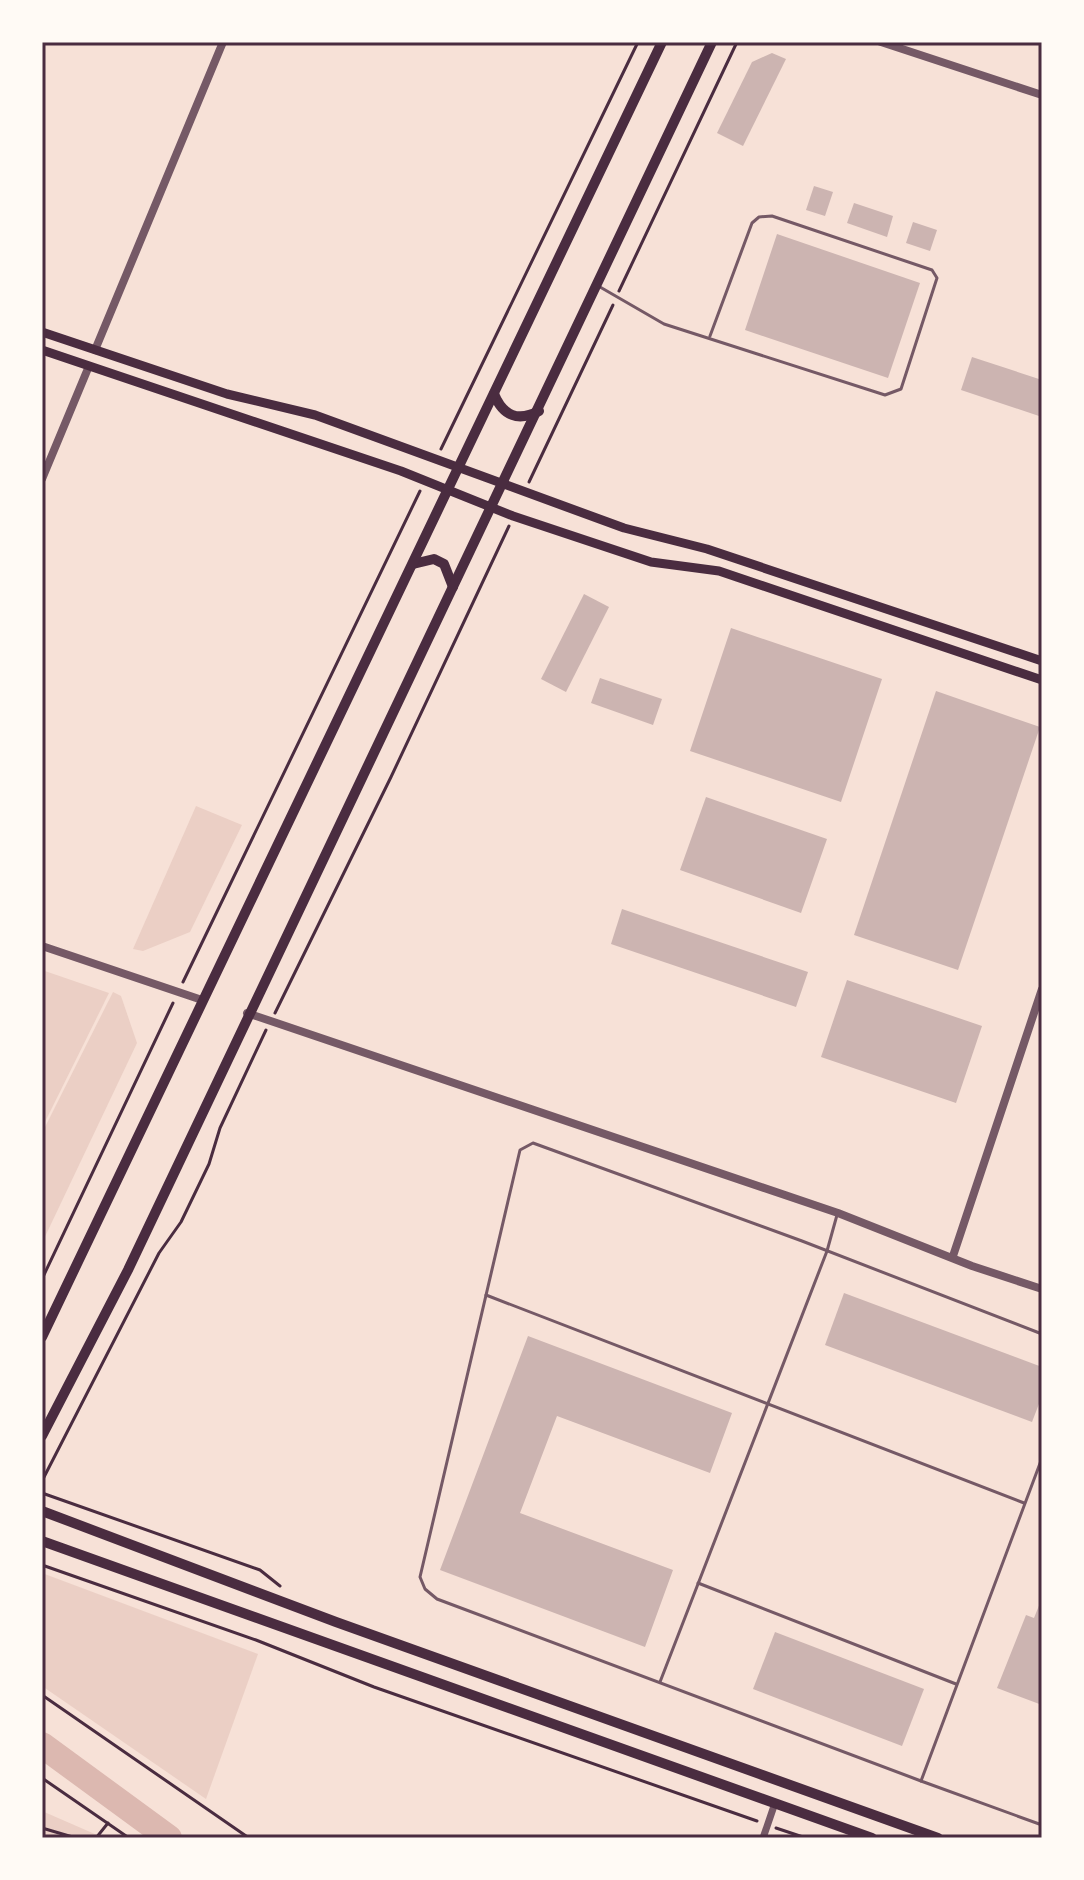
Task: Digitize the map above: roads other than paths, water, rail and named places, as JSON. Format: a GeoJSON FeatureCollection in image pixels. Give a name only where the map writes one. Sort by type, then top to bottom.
{"type":"FeatureCollection","features":[{"type":"Feature","properties":{"kind":"main road"},"geometry":{"type":"LineString","coordinates":[[42,1337],[662,42]]}},
{"type":"Feature","properties":{"kind":"main road"},"geometry":{"type":"LineString","coordinates":[[42,1436],[46,1422],[128,1270],[247,1013],[539,410],[712,42]]}},
{"type":"Feature","properties":{"kind":"main road"},"geometry":{"type":"LineString","coordinates":[[42,332],[227,394],[315,415],[624,528],[707,549],[1042,661]]}},
{"type":"Feature","properties":{"kind":"main road"},"geometry":{"type":"LineString","coordinates":[[42,350],[651,562],[719,571],[1042,680]]}},
{"type":"Feature","properties":{"kind":"main road"},"geometry":{"type":"LineString","coordinates":[[494,394],[506,413],[516,417],[539,410]]}},
{"type":"Feature","properties":{"kind":"main road"},"geometry":{"type":"LineString","coordinates":[[413,564],[434,559],[444,564],[453,587]]}},
{"type":"Feature","properties":{"kind":"main road"},"geometry":{"type":"LineString","coordinates":[[42,1511],[336,1622],[938,1838]]}},
{"type":"Feature","properties":{"kind":"main road"},"geometry":{"type":"LineString","coordinates":[[42,1541],[872,1838]]}},
{"type":"Feature","properties":{"kind":"street"},"geometry":{"type":"LineString","coordinates":[[95,350],[223,42]]}},
{"type":"Feature","properties":{"kind":"street"},"geometry":{"type":"LineString","coordinates":[[881,42],[1042,95]]}},
{"type":"Feature","properties":{"kind":"street"},"geometry":{"type":"LineString","coordinates":[[42,479],[89,366]]}},
{"type":"Feature","properties":{"kind":"street"},"geometry":{"type":"LineString","coordinates":[[42,946],[202,1000]]}},
{"type":"Feature","properties":{"kind":"street"},"geometry":{"type":"LineString","coordinates":[[953,1256],[1042,989]]}},
{"type":"Feature","properties":{"kind":"street"},"geometry":{"type":"LineString","coordinates":[[247,1013],[838,1213],[972,1266],[1042,1289]]}},
{"type":"Feature","properties":{"kind":"street"},"geometry":{"type":"LineString","coordinates":[[763,1838],[775,1803]]}},
{"type":"Feature","properties":{"kind":"lane"},"geometry":{"type":"LineString","coordinates":[[597,285],[664,324],[710,336],[885,395],[896,394],[901,389],[937,278],[932,270],[772,216],[759,217],[752,223],[710,336]]}},
{"type":"Feature","properties":{"kind":"lane"},"geometry":{"type":"LineString","coordinates":[[1042,1334],[533,1143],[520,1150],[420,1577],[425,1589],[437,1599],[1042,1825]]}},
{"type":"Feature","properties":{"kind":"lane"},"geometry":{"type":"LineString","coordinates":[[660,1682],[827,1251],[838,1213]]}},
{"type":"Feature","properties":{"kind":"lane"},"geometry":{"type":"LineString","coordinates":[[486,1295],[1024,1503]]}},
{"type":"Feature","properties":{"kind":"lane"},"geometry":{"type":"LineString","coordinates":[[921,1781],[1042,1460]]}},
{"type":"Feature","properties":{"kind":"lane"},"geometry":{"type":"LineString","coordinates":[[698,1583],[956,1684]]}},
{"type":"Feature","properties":{"kind":"waterway"},"geometry":{"type":"LineString","coordinates":[[42,1745],[169,1838]]}}]}
